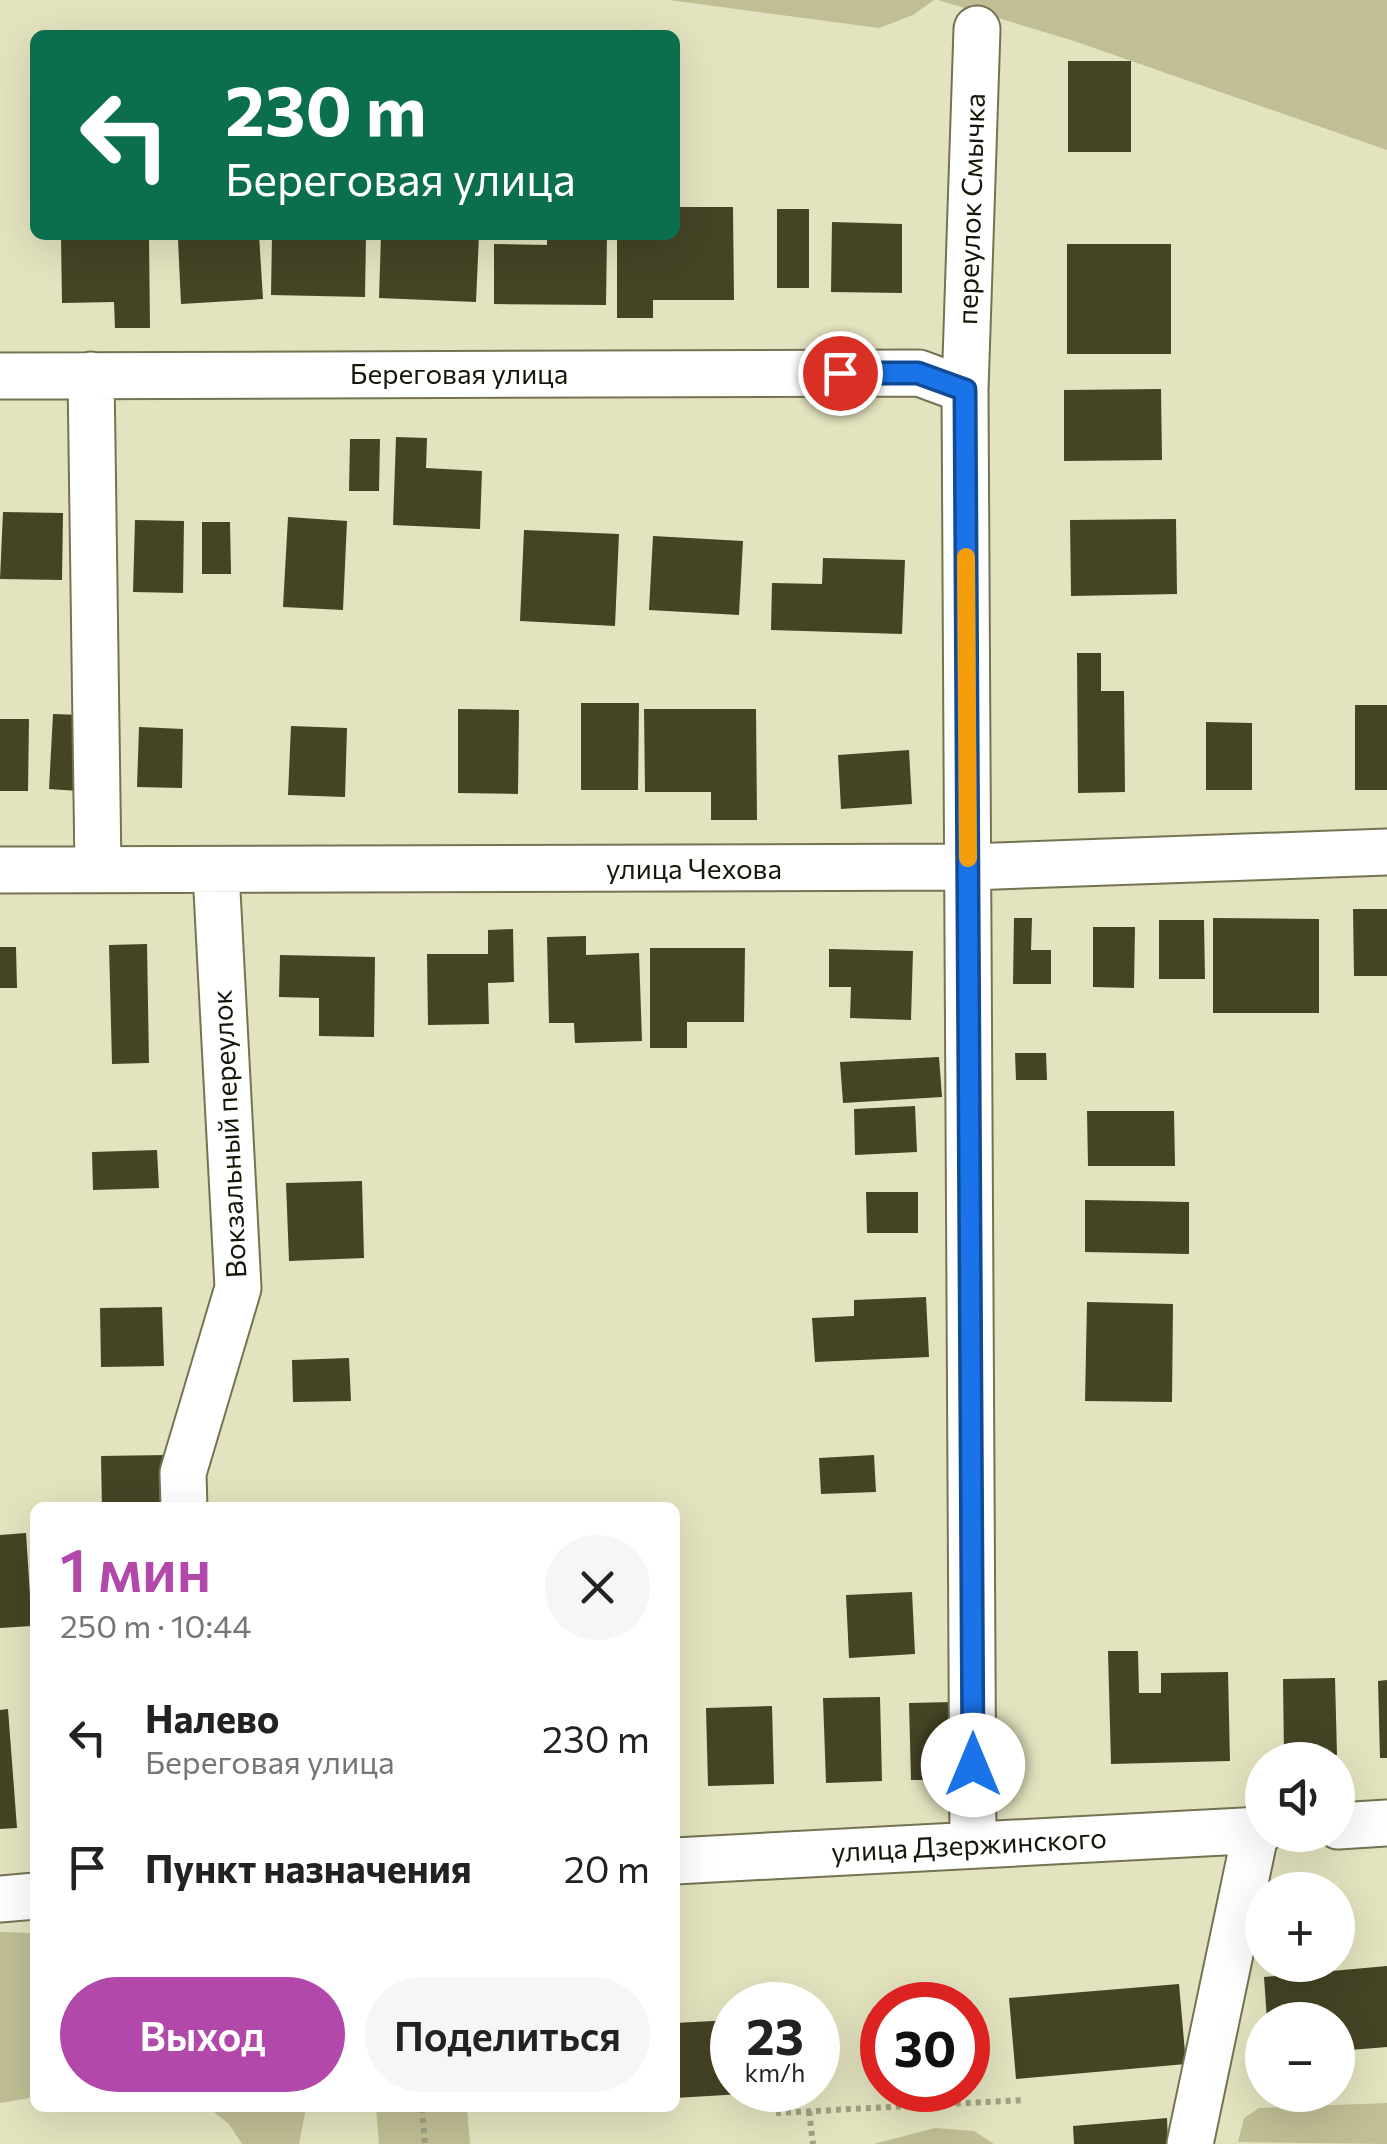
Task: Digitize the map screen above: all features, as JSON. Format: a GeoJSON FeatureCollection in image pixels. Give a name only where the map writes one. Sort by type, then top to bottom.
{"type":"FeatureCollection","features":[{"type":"Feature","properties":{"kind":"street","name":"переулок Смычка"},"geometry":{"type":"LineString","coordinates":[[973,1844],[965,390],[977,29]]}},
{"type":"Feature","properties":{"kind":"street","name":"Береговая улица"},"geometry":{"type":"LineString","coordinates":[[0,376],[918,373],[965,390]]}},
{"type":"Feature","properties":{"kind":"street"},"geometry":{"type":"LineString","coordinates":[[91,375],[98,868]]}},
{"type":"Feature","properties":{"kind":"street","name":"улица Чехова"},"geometry":{"type":"LineString","coordinates":[[0,870],[968,867],[1387,852]]}},
{"type":"Feature","properties":{"kind":"street","name":"Вокзальный переулок"},"geometry":{"type":"LineString","coordinates":[[184,1502],[182,1473],[238,1288],[216,872]]}},
{"type":"Feature","properties":{"kind":"street"},"geometry":{"type":"LineString","coordinates":[[1355,1825],[1387,1824]]}},
{"type":"Feature","properties":{"kind":"street","name":"улица Дзержинского"},"geometry":{"type":"LineString","coordinates":[[680,1861],[1245,1831]]}},
{"type":"Feature","properties":{"kind":"street"},"geometry":{"type":"LineString","coordinates":[[1190,2144],[1255,1852]]}},
{"type":"Feature","properties":{"kind":"street"},"geometry":{"type":"LineString","coordinates":[[0,1899],[30,1896]]}},
{"type":"Feature","properties":{"kind":"path"},"geometry":{"type":"LineString","coordinates":[[840,2109],[1025,2100]]}},
{"type":"Feature","properties":{"kind":"path"},"geometry":{"type":"LineString","coordinates":[[422,2112],[425,2144]]}},
{"type":"Feature","properties":{"kind":"path"},"geometry":{"type":"LineString","coordinates":[[809,2112],[813,2144]]}},
{"type":"Feature","properties":{"kind":"green space"},"geometry":{"type":"Polygon","coordinates":[[[669,0],[934,0],[913,15],[879,28],[669,0]]]}},
{"type":"Feature","properties":{"kind":"green space"},"geometry":{"type":"Polygon","coordinates":[[[938,0],[1387,0],[1387,150],[1074,41],[938,0]]]}},
{"type":"Feature","properties":{"kind":"green space"},"geometry":{"type":"Polygon","coordinates":[[[0,1932],[30,1933],[30,2098],[0,2103],[0,1932]]]}},
{"type":"Feature","properties":{"kind":"green space"},"geometry":{"type":"Polygon","coordinates":[[[1387,2103],[1387,2144],[1238,2142],[1244,2118],[1253,2112],[1355,2112],[1355,2104],[1387,2103]]]}},
{"type":"Feature","properties":{"kind":"green space"},"geometry":{"type":"Polygon","coordinates":[[[214,2112],[305,2112],[299,2144],[242,2144],[229,2124],[214,2112]]]}},
{"type":"Feature","properties":{"kind":"green space"},"geometry":{"type":"Polygon","coordinates":[[[376,2112],[467,2112],[470,2144],[379,2144],[376,2112]]]}},
{"type":"Feature","properties":{"kind":"green space"},"geometry":{"type":"Polygon","coordinates":[[[935,2128],[974,2131],[994,2144],[874,2144],[935,2128]]]}},
{"type":"Feature","properties":{"kind":"building"},"geometry":{"type":"Polygon","coordinates":[[[1068,61],[1131,61],[1131,152],[1068,152],[1068,61]]]}},
{"type":"Feature","properties":{"kind":"building"},"geometry":{"type":"Polygon","coordinates":[[[680,207],[733,207],[734,300],[653,300],[653,318],[617,318],[617,240],[680,240],[680,207]]]}},
{"type":"Feature","properties":{"kind":"building"},"geometry":{"type":"Polygon","coordinates":[[[777,209],[809,209],[809,288],[777,288],[777,209]]]}},
{"type":"Feature","properties":{"kind":"building"},"geometry":{"type":"Polygon","coordinates":[[[832,222],[902,224],[902,293],[831,292],[832,222]]]}},
{"type":"Feature","properties":{"kind":"building"},"geometry":{"type":"Polygon","coordinates":[[[61,240],[149,240],[150,328],[115,328],[114,302],[62,303],[61,240]]]}},
{"type":"Feature","properties":{"kind":"building"},"geometry":{"type":"Polygon","coordinates":[[[178,240],[259,240],[263,299],[181,304],[178,240]]]}},
{"type":"Feature","properties":{"kind":"building"},"geometry":{"type":"Polygon","coordinates":[[[272,240],[366,240],[365,297],[271,295],[272,240]]]}},
{"type":"Feature","properties":{"kind":"building"},"geometry":{"type":"Polygon","coordinates":[[[381,240],[479,240],[476,302],[379,298],[381,240]]]}},
{"type":"Feature","properties":{"kind":"building"},"geometry":{"type":"Polygon","coordinates":[[[547,240],[607,240],[606,305],[494,304],[494,244],[547,245],[547,240]]]}},
{"type":"Feature","properties":{"kind":"building"},"geometry":{"type":"Polygon","coordinates":[[[1067,244],[1171,244],[1171,354],[1067,354],[1067,244]]]}},
{"type":"Feature","properties":{"kind":"building"},"geometry":{"type":"Polygon","coordinates":[[[1161,389],[1162,460],[1064,461],[1064,390],[1161,389]]]}},
{"type":"Feature","properties":{"kind":"building"},"geometry":{"type":"Polygon","coordinates":[[[396,437],[427,438],[426,468],[482,471],[480,529],[393,525],[396,437]]]}},
{"type":"Feature","properties":{"kind":"building"},"geometry":{"type":"Polygon","coordinates":[[[350,439],[380,439],[379,491],[349,491],[350,439]]]}},
{"type":"Feature","properties":{"kind":"building"},"geometry":{"type":"Polygon","coordinates":[[[3,512],[63,513],[62,580],[0,579],[3,512]]]}},
{"type":"Feature","properties":{"kind":"building"},"geometry":{"type":"Polygon","coordinates":[[[288,517],[347,521],[343,610],[283,607],[288,517]]]}},
{"type":"Feature","properties":{"kind":"building"},"geometry":{"type":"Polygon","coordinates":[[[1176,519],[1177,594],[1071,596],[1070,520],[1176,519]]]}},
{"type":"Feature","properties":{"kind":"building"},"geometry":{"type":"Polygon","coordinates":[[[135,520],[184,521],[183,593],[133,592],[135,520]]]}},
{"type":"Feature","properties":{"kind":"building"},"geometry":{"type":"Polygon","coordinates":[[[202,522],[230,522],[231,574],[202,574],[202,522]]]}},
{"type":"Feature","properties":{"kind":"building"},"geometry":{"type":"Polygon","coordinates":[[[524,530],[619,534],[615,626],[520,621],[524,530]]]}},
{"type":"Feature","properties":{"kind":"building"},"geometry":{"type":"Polygon","coordinates":[[[653,536],[743,541],[739,615],[649,610],[653,536]]]}},
{"type":"Feature","properties":{"kind":"building"},"geometry":{"type":"Polygon","coordinates":[[[823,558],[905,560],[902,634],[771,630],[772,583],[822,584],[823,558]]]}},
{"type":"Feature","properties":{"kind":"building"},"geometry":{"type":"Polygon","coordinates":[[[1077,653],[1101,653],[1101,691],[1124,691],[1125,792],[1078,793],[1077,653]]]}},
{"type":"Feature","properties":{"kind":"building"},"geometry":{"type":"Polygon","coordinates":[[[581,703],[639,703],[638,790],[581,790],[581,703]]]}},
{"type":"Feature","properties":{"kind":"building"},"geometry":{"type":"Polygon","coordinates":[[[1355,705],[1387,705],[1387,790],[1355,790],[1355,705]]]}},
{"type":"Feature","properties":{"kind":"building"},"geometry":{"type":"Polygon","coordinates":[[[458,709],[519,710],[518,794],[458,793],[458,709]]]}},
{"type":"Feature","properties":{"kind":"building"},"geometry":{"type":"Polygon","coordinates":[[[644,709],[756,709],[757,820],[711,820],[711,792],[645,792],[644,709]]]}},
{"type":"Feature","properties":{"kind":"building"},"geometry":{"type":"Polygon","coordinates":[[[53,714],[82,715],[78,791],[49,789],[53,714]]]}},
{"type":"Feature","properties":{"kind":"building"},"geometry":{"type":"Polygon","coordinates":[[[0,719],[29,719],[28,791],[0,791],[0,719]]]}},
{"type":"Feature","properties":{"kind":"building"},"geometry":{"type":"Polygon","coordinates":[[[1206,722],[1252,723],[1252,790],[1206,790],[1206,722]]]}},
{"type":"Feature","properties":{"kind":"building"},"geometry":{"type":"Polygon","coordinates":[[[291,726],[347,728],[345,797],[288,795],[291,726]]]}},
{"type":"Feature","properties":{"kind":"building"},"geometry":{"type":"Polygon","coordinates":[[[139,727],[183,729],[182,788],[137,787],[139,727]]]}},
{"type":"Feature","properties":{"kind":"building"},"geometry":{"type":"Polygon","coordinates":[[[909,750],[912,804],[841,809],[838,755],[909,750]]]}},
{"type":"Feature","properties":{"kind":"building"},"geometry":{"type":"Polygon","coordinates":[[[1353,909],[1387,909],[1387,976],[1354,976],[1353,909]]]}},
{"type":"Feature","properties":{"kind":"building"},"geometry":{"type":"Polygon","coordinates":[[[1014,918],[1032,918],[1031,950],[1051,950],[1051,984],[1013,984],[1014,918]]]}},
{"type":"Feature","properties":{"kind":"building"},"geometry":{"type":"Polygon","coordinates":[[[1213,918],[1319,919],[1319,1013],[1213,1013],[1213,918]]]}},
{"type":"Feature","properties":{"kind":"building"},"geometry":{"type":"Polygon","coordinates":[[[1159,920],[1204,920],[1205,979],[1159,979],[1159,920]]]}},
{"type":"Feature","properties":{"kind":"building"},"geometry":{"type":"Polygon","coordinates":[[[1093,927],[1135,927],[1134,988],[1093,987],[1093,927]]]}},
{"type":"Feature","properties":{"kind":"building"},"geometry":{"type":"Polygon","coordinates":[[[513,929],[514,982],[488,983],[489,1024],[428,1025],[427,954],[488,954],[488,930],[513,929]]]}},
{"type":"Feature","properties":{"kind":"building"},"geometry":{"type":"Polygon","coordinates":[[[586,936],[586,955],[639,953],[642,1041],[575,1043],[574,1023],[549,1023],[547,937],[586,936]]]}},
{"type":"Feature","properties":{"kind":"building"},"geometry":{"type":"Polygon","coordinates":[[[147,944],[149,1063],[112,1064],[109,945],[147,944]]]}},
{"type":"Feature","properties":{"kind":"building"},"geometry":{"type":"Polygon","coordinates":[[[0,947],[16,947],[17,988],[0,988],[0,947]]]}},
{"type":"Feature","properties":{"kind":"building"},"geometry":{"type":"Polygon","coordinates":[[[650,948],[745,948],[744,1022],[687,1022],[687,1048],[650,1048],[650,948]]]}},
{"type":"Feature","properties":{"kind":"building"},"geometry":{"type":"Polygon","coordinates":[[[829,949],[913,951],[911,1020],[850,1018],[851,987],[829,987],[829,949]]]}},
{"type":"Feature","properties":{"kind":"building"},"geometry":{"type":"Polygon","coordinates":[[[280,955],[375,957],[374,1037],[319,1036],[319,998],[279,997],[280,955]]]}},
{"type":"Feature","properties":{"kind":"building"},"geometry":{"type":"Polygon","coordinates":[[[1015,1053],[1046,1053],[1047,1080],[1016,1080],[1015,1053]]]}},
{"type":"Feature","properties":{"kind":"building"},"geometry":{"type":"Polygon","coordinates":[[[939,1057],[942,1097],[843,1103],[840,1062],[939,1057]]]}},
{"type":"Feature","properties":{"kind":"building"},"geometry":{"type":"Polygon","coordinates":[[[915,1106],[917,1152],[855,1155],[854,1109],[915,1106]]]}},
{"type":"Feature","properties":{"kind":"building"},"geometry":{"type":"Polygon","coordinates":[[[1087,1111],[1174,1111],[1175,1166],[1088,1166],[1087,1111]]]}},
{"type":"Feature","properties":{"kind":"building"},"geometry":{"type":"Polygon","coordinates":[[[157,1150],[159,1188],[93,1190],[92,1152],[157,1150]]]}},
{"type":"Feature","properties":{"kind":"building"},"geometry":{"type":"Polygon","coordinates":[[[362,1181],[364,1258],[289,1261],[286,1183],[362,1181]]]}},
{"type":"Feature","properties":{"kind":"building"},"geometry":{"type":"Polygon","coordinates":[[[866,1192],[918,1192],[918,1233],[867,1233],[866,1192]]]}},
{"type":"Feature","properties":{"kind":"building"},"geometry":{"type":"Polygon","coordinates":[[[1085,1200],[1189,1202],[1189,1254],[1085,1252],[1085,1200]]]}},
{"type":"Feature","properties":{"kind":"building"},"geometry":{"type":"Polygon","coordinates":[[[926,1297],[929,1357],[815,1362],[812,1318],[854,1316],[854,1300],[926,1297]]]}},
{"type":"Feature","properties":{"kind":"building"},"geometry":{"type":"Polygon","coordinates":[[[1087,1302],[1173,1304],[1172,1402],[1085,1401],[1087,1302]]]}},
{"type":"Feature","properties":{"kind":"building"},"geometry":{"type":"Polygon","coordinates":[[[162,1307],[164,1366],[101,1367],[100,1308],[162,1307]]]}},
{"type":"Feature","properties":{"kind":"building"},"geometry":{"type":"Polygon","coordinates":[[[349,1358],[351,1401],[293,1402],[292,1360],[349,1358]]]}},
{"type":"Feature","properties":{"kind":"building"},"geometry":{"type":"Polygon","coordinates":[[[166,1455],[168,1502],[102,1502],[101,1456],[166,1455]]]}},
{"type":"Feature","properties":{"kind":"building"},"geometry":{"type":"Polygon","coordinates":[[[874,1455],[876,1492],[821,1494],[819,1458],[874,1455]]]}},
{"type":"Feature","properties":{"kind":"building"},"geometry":{"type":"Polygon","coordinates":[[[26,1533],[30,1626],[0,1628],[0,1535],[26,1533]]]}},
{"type":"Feature","properties":{"kind":"building"},"geometry":{"type":"Polygon","coordinates":[[[912,1592],[915,1654],[849,1658],[846,1595],[912,1592]]]}},
{"type":"Feature","properties":{"kind":"building"},"geometry":{"type":"Polygon","coordinates":[[[1108,1651],[1138,1651],[1139,1693],[1161,1693],[1161,1673],[1228,1672],[1230,1761],[1111,1764],[1108,1651]]]}},
{"type":"Feature","properties":{"kind":"building"},"geometry":{"type":"Polygon","coordinates":[[[1335,1678],[1337,1742],[1284,1742],[1283,1679],[1335,1678]]]}},
{"type":"Feature","properties":{"kind":"building"},"geometry":{"type":"Polygon","coordinates":[[[1387,1680],[1387,1758],[1380,1758],[1378,1681],[1387,1680]]]}},
{"type":"Feature","properties":{"kind":"building"},"geometry":{"type":"Polygon","coordinates":[[[880,1697],[882,1781],[826,1783],[823,1698],[880,1697]]]}},
{"type":"Feature","properties":{"kind":"building"},"geometry":{"type":"Polygon","coordinates":[[[954,1702],[956,1780],[911,1780],[909,1703],[954,1702]]]}},
{"type":"Feature","properties":{"kind":"building"},"geometry":{"type":"Polygon","coordinates":[[[772,1706],[774,1784],[708,1786],[706,1708],[772,1706]]]}},
{"type":"Feature","properties":{"kind":"building"},"geometry":{"type":"Polygon","coordinates":[[[8,1709],[17,1828],[0,1829],[0,1710],[8,1709]]]}},
{"type":"Feature","properties":{"kind":"building"},"geometry":{"type":"Polygon","coordinates":[[[1387,1966],[1387,2047],[1355,2050],[1355,2002],[1266,2002],[1264,1982],[1355,1982],[1355,1969],[1387,1966]]]}},
{"type":"Feature","properties":{"kind":"building"},"geometry":{"type":"Polygon","coordinates":[[[1179,1984],[1186,2064],[1016,2079],[1009,1998],[1179,1984]]]}},
{"type":"Feature","properties":{"kind":"building"},"geometry":{"type":"Polygon","coordinates":[[[710,2021],[710,2096],[680,2098],[680,2023],[710,2021]]]}},
{"type":"Feature","properties":{"kind":"building"},"geometry":{"type":"Polygon","coordinates":[[[1167,2118],[1168,2144],[1074,2144],[1073,2126],[1167,2118]]]}},
{"type":"Feature","properties":{"kind":"slow traffic"},"geometry":{"type":"LineString","coordinates":[[966,557],[968,858]]}},
{"type":"Feature","properties":{"kind":"route"},"geometry":{"type":"LineString","coordinates":[[840,373],[918,373],[965,390],[973,1765]]}}]}
